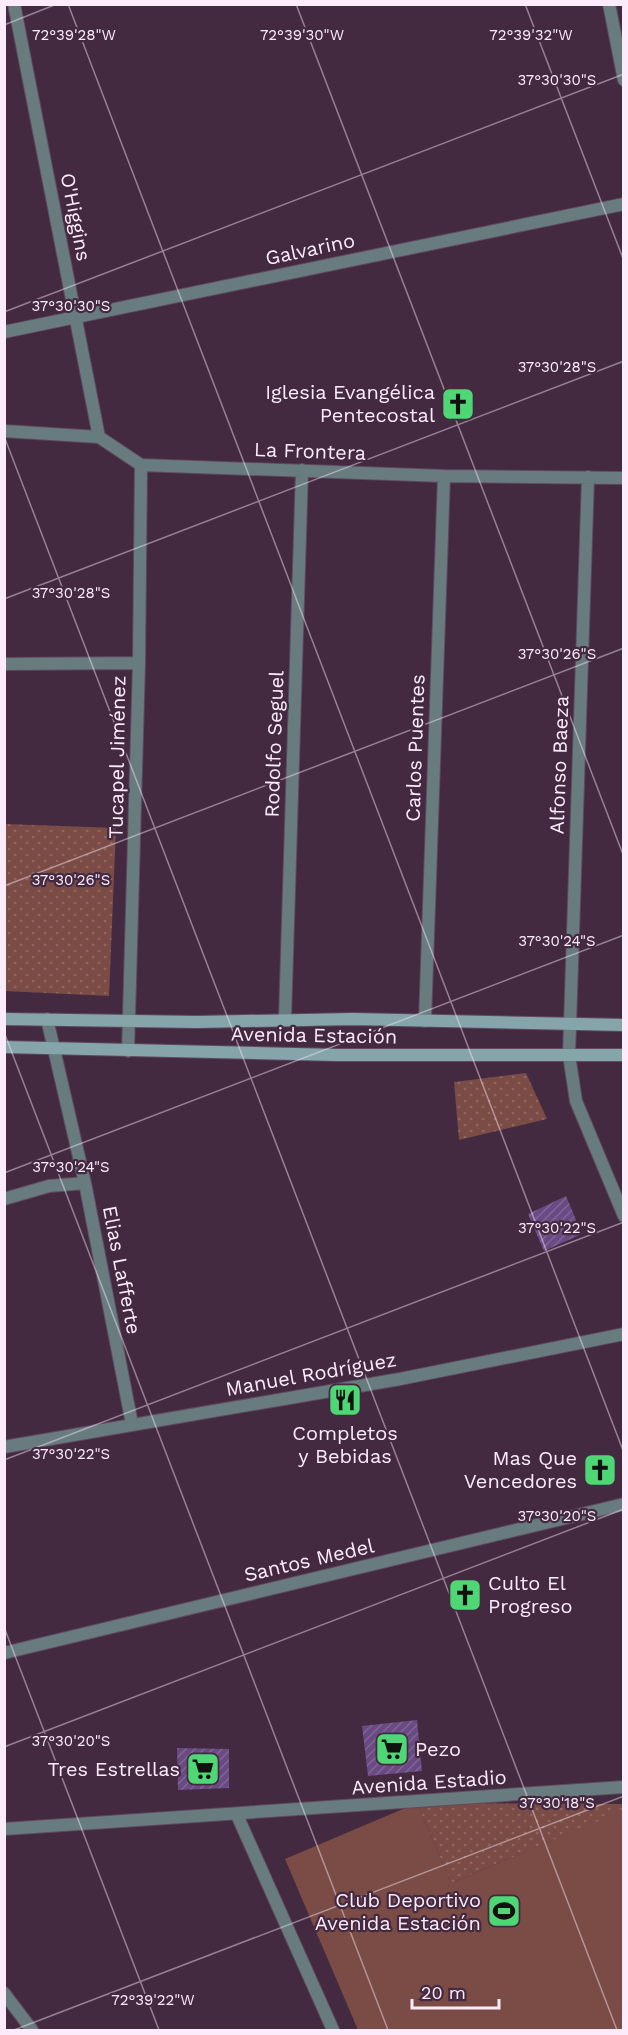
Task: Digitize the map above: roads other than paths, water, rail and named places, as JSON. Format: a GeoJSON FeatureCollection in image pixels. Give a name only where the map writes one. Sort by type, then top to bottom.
{"type":"FeatureCollection","features":[{"type":"Feature","properties":{"kind":"street","name":"O'Higgins"},"geometry":{"type":"LineString","coordinates":[[14,4],[99,437]]}},
{"type":"Feature","properties":{"kind":"street"},"geometry":{"type":"LineString","coordinates":[[609,4],[624,80]]}},
{"type":"Feature","properties":{"kind":"street","name":"Galvarino"},"geometry":{"type":"LineString","coordinates":[[4,332],[624,204]]}},
{"type":"Feature","properties":{"kind":"street"},"geometry":{"type":"LineString","coordinates":[[4,431],[99,437],[141,465]]}},
{"type":"Feature","properties":{"kind":"street","name":"La Frontera"},"geometry":{"type":"LineString","coordinates":[[141,465],[444,476],[624,478]]}},
{"type":"Feature","properties":{"kind":"street","name":"Tucapel Jiménez"},"geometry":{"type":"LineString","coordinates":[[128,1051],[139,663],[141,465]]}},
{"type":"Feature","properties":{"kind":"street","name":"Rodolfo Seguel"},"geometry":{"type":"LineString","coordinates":[[285,1019],[302,470]]}},
{"type":"Feature","properties":{"kind":"street","name":"Carlos Puentes"},"geometry":{"type":"LineString","coordinates":[[425,1022],[444,476]]}},
{"type":"Feature","properties":{"kind":"street","name":"Alfonso Baeza"},"geometry":{"type":"LineString","coordinates":[[588,477],[569,1055],[576,1101],[624,1216]]}},
{"type":"Feature","properties":{"kind":"street"},"geometry":{"type":"LineString","coordinates":[[4,664],[139,663]]}},
{"type":"Feature","properties":{"kind":"street","name":"Avenida Estación"},"geometry":{"type":"LineString","coordinates":[[4,1019],[130,1021],[285,1019],[624,1024]]}},
{"type":"Feature","properties":{"kind":"street","name":"Elias Lafferte"},"geometry":{"type":"LineString","coordinates":[[47,1019],[84,1183],[132,1424]]}},
{"type":"Feature","properties":{"kind":"street","name":"Avenida Estación"},"geometry":{"type":"LineString","coordinates":[[4,1047],[336,1055],[624,1055]]}},
{"type":"Feature","properties":{"kind":"street"},"geometry":{"type":"LineString","coordinates":[[4,1199],[49,1186],[84,1183]]}},
{"type":"Feature","properties":{"kind":"street","name":"Manuel Rodríguez"},"geometry":{"type":"LineString","coordinates":[[4,1447],[400,1379],[624,1334]]}},
{"type":"Feature","properties":{"kind":"street","name":"Santos Medel"},"geometry":{"type":"LineString","coordinates":[[4,1653],[624,1504]]}},
{"type":"Feature","properties":{"kind":"street","name":"Avenida Estadio"},"geometry":{"type":"LineString","coordinates":[[4,1829],[624,1787]]}},
{"type":"Feature","properties":{"kind":"street"},"geometry":{"type":"LineString","coordinates":[[237,1815],[333,2031]]}},
{"type":"Feature","properties":{"kind":"street"},"geometry":{"type":"LineString","coordinates":[[4,1993],[32,2031]]}},
{"type":"Feature","properties":{"kind":"place","name":"Iglesia Evangélica Pentecostal"},"geometry":{"type":"Point","coordinates":[458,404]}},
{"type":"Feature","properties":{"kind":"place","name":"Completos y Bebidas"},"geometry":{"type":"Point","coordinates":[345,1400]}},
{"type":"Feature","properties":{"kind":"place","name":"Mas Que Vencedores"},"geometry":{"type":"Point","coordinates":[600,1470]}},
{"type":"Feature","properties":{"kind":"place","name":"Culto El Progreso"},"geometry":{"type":"Point","coordinates":[465,1595]}},
{"type":"Feature","properties":{"kind":"place","name":"Pezo"},"geometry":{"type":"Point","coordinates":[392,1749]}},
{"type":"Feature","properties":{"kind":"place","name":"Tres Estrellas"},"geometry":{"type":"Point","coordinates":[203,1769]}},
{"type":"Feature","properties":{"kind":"place","name":"Club Deportivo Avenida Estación"},"geometry":{"type":"Point","coordinates":[504,1911]}}]}
